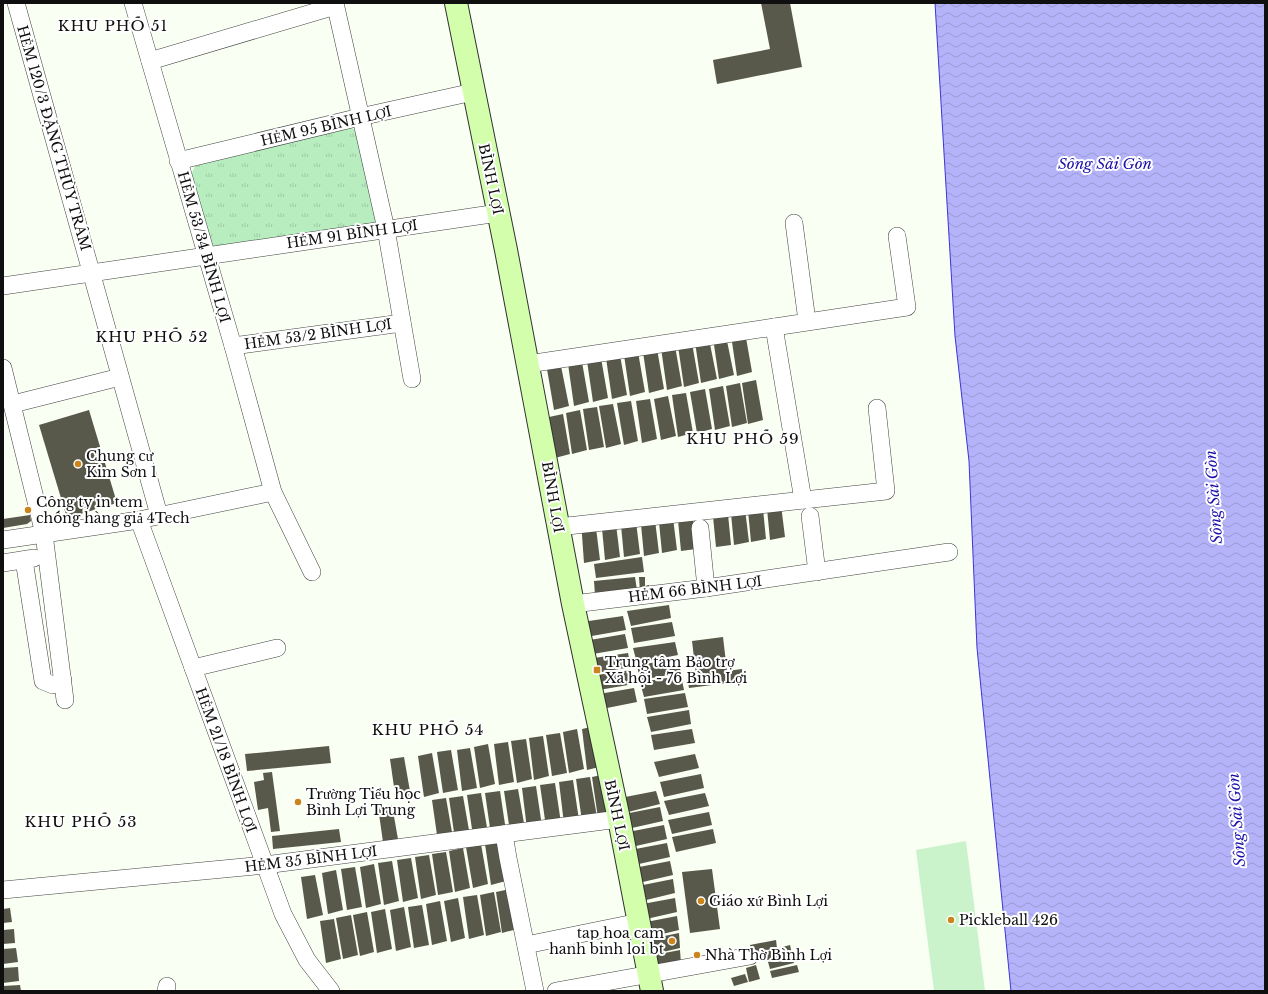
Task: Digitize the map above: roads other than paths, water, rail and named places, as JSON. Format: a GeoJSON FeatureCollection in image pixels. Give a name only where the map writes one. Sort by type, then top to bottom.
{"type":"FeatureCollection","features":[{"type":"Feature","properties":{"kind":"street","name":"HẺM 120/3 ĐẶNG THÙY TRÂM"},"geometry":{"type":"LineString","coordinates":[[16,3],[159,515]]}},
{"type":"Feature","properties":{"kind":"street","name":"HẺM 53/34 BÌNH LỢI"},"geometry":{"type":"LineString","coordinates":[[132,3],[233,346],[273,492],[312,572]]}},
{"type":"Feature","properties":{"kind":"street","name":"BÌNH LỢI"},"geometry":{"type":"LineString","coordinates":[[456,3],[528,364],[573,604],[619,820],[651,983]]}},
{"type":"Feature","properties":{"kind":"street"},"geometry":{"type":"LineString","coordinates":[[150,61],[335,5]]}},
{"type":"Feature","properties":{"kind":"street","name":"HẺM 53/2 BÌNH LỢI"},"geometry":{"type":"LineString","coordinates":[[335,5],[386,229],[412,380]]}},
{"type":"Feature","properties":{"kind":"street","name":"HẺM 95 BÌNH LỢI"},"geometry":{"type":"LineString","coordinates":[[178,161],[360,117],[474,92]]}},
{"type":"Feature","properties":{"kind":"street","name":"HẺM 91 BÌNH LỢI"},"geometry":{"type":"LineString","coordinates":[[3,286],[498,213]]}},
{"type":"Feature","properties":{"kind":"street"},"geometry":{"type":"LineString","coordinates":[[794,223],[807,321]]}},
{"type":"Feature","properties":{"kind":"street"},"geometry":{"type":"LineString","coordinates":[[528,364],[907,307],[897,236]]}},
{"type":"Feature","properties":{"kind":"street","name":"HẺM 53/2 BÌNH LỢI"},"geometry":{"type":"LineString","coordinates":[[233,346],[402,323]]}},
{"type":"Feature","properties":{"kind":"street"},"geometry":{"type":"LineString","coordinates":[[774,327],[803,500]]}},
{"type":"Feature","properties":{"kind":"street"},"geometry":{"type":"LineString","coordinates":[[3,368],[44,534],[48,556],[65,700]]}},
{"type":"Feature","properties":{"kind":"street"},"geometry":{"type":"LineString","coordinates":[[13,404],[120,377]]}},
{"type":"Feature","properties":{"kind":"street"},"geometry":{"type":"LineString","coordinates":[[558,527],[886,491],[877,408]]}},
{"type":"Feature","properties":{"kind":"street"},"geometry":{"type":"LineString","coordinates":[[3,540],[139,520],[273,492]]}},
{"type":"Feature","properties":{"kind":"street"},"geometry":{"type":"LineString","coordinates":[[810,516],[817,572]]}},
{"type":"Feature","properties":{"kind":"street","name":"HẺM 21/18 BÌNH LỢI"},"geometry":{"type":"LineString","coordinates":[[139,520],[283,914],[307,960],[332,991]]}},
{"type":"Feature","properties":{"kind":"street"},"geometry":{"type":"LineString","coordinates":[[700,528],[706,588]]}},
{"type":"Feature","properties":{"kind":"street","name":"HẺM 66 BÌNH LỢI"},"geometry":{"type":"LineString","coordinates":[[573,604],[706,588],[949,552]]}},
{"type":"Feature","properties":{"kind":"street"},"geometry":{"type":"LineString","coordinates":[[3,563],[48,556]]}},
{"type":"Feature","properties":{"kind":"street"},"geometry":{"type":"LineString","coordinates":[[24,560],[44,681],[53,685],[62,680]]}},
{"type":"Feature","properties":{"kind":"street"},"geometry":{"type":"LineString","coordinates":[[193,668],[277,648]]}},
{"type":"Feature","properties":{"kind":"street","name":"HẺM 35 BÌNH LỢI"},"geometry":{"type":"LineString","coordinates":[[3,890],[265,865],[619,820]]}},
{"type":"Feature","properties":{"kind":"street"},"geometry":{"type":"LineString","coordinates":[[504,834],[535,991]]}},
{"type":"Feature","properties":{"kind":"street"},"geometry":{"type":"LineString","coordinates":[[526,945],[639,922]]}},
{"type":"Feature","properties":{"kind":"street"},"geometry":{"type":"LineString","coordinates":[[556,991],[651,983],[750,956]]}},
{"type":"Feature","properties":{"kind":"water","name":"Sông Sài Gòn"},"geometry":{"type":"Polygon","coordinates":[[[935,3],[1265,3],[1265,991],[1011,991],[977,648],[969,461],[955,336],[935,3]]]}},
{"type":"Feature","properties":{"kind":"place","name":"Chung cư Kim Sơn 1"},"geometry":{"type":"Point","coordinates":[78,464]}},
{"type":"Feature","properties":{"kind":"place","name":"Công ty in tem chống hàng giả 4Tech"},"geometry":{"type":"Point","coordinates":[28,510]}},
{"type":"Feature","properties":{"kind":"place","name":"Trung tâm Bảo trợ Xã hội - 76 Bình Lợi"},"geometry":{"type":"Point","coordinates":[597,670]}},
{"type":"Feature","properties":{"kind":"place","name":"Trường Tiểu học Bình Lợi Trung"},"geometry":{"type":"Point","coordinates":[298,802]}},
{"type":"Feature","properties":{"kind":"place","name":"Giáo xứ Bình Lợi"},"geometry":{"type":"Point","coordinates":[701,901]}},
{"type":"Feature","properties":{"kind":"place","name":"Pickleball 426"},"geometry":{"type":"Point","coordinates":[951,920]}},
{"type":"Feature","properties":{"kind":"place","name":"tap hoa cam hanh binh loi bt"},"geometry":{"type":"Point","coordinates":[672,941]}},
{"type":"Feature","properties":{"kind":"place","name":"Nhà Thờ Bình Lợi"},"geometry":{"type":"Point","coordinates":[697,955]}},
{"type":"Feature","properties":{"kind":"district","name":"KHU PHỐ 51"},"geometry":{"type":"Point","coordinates":[113,26]}},
{"type":"Feature","properties":{"kind":"district","name":"KHU PHỐ 52"},"geometry":{"type":"Point","coordinates":[152,337]}},
{"type":"Feature","properties":{"kind":"district","name":"KHU PHỐ 59"},"geometry":{"type":"Point","coordinates":[743,439]}},
{"type":"Feature","properties":{"kind":"district","name":"KHU PHỐ 54"},"geometry":{"type":"Point","coordinates":[428,730]}},
{"type":"Feature","properties":{"kind":"district","name":"KHU PHỐ 53"},"geometry":{"type":"Point","coordinates":[81,822]}}]}
